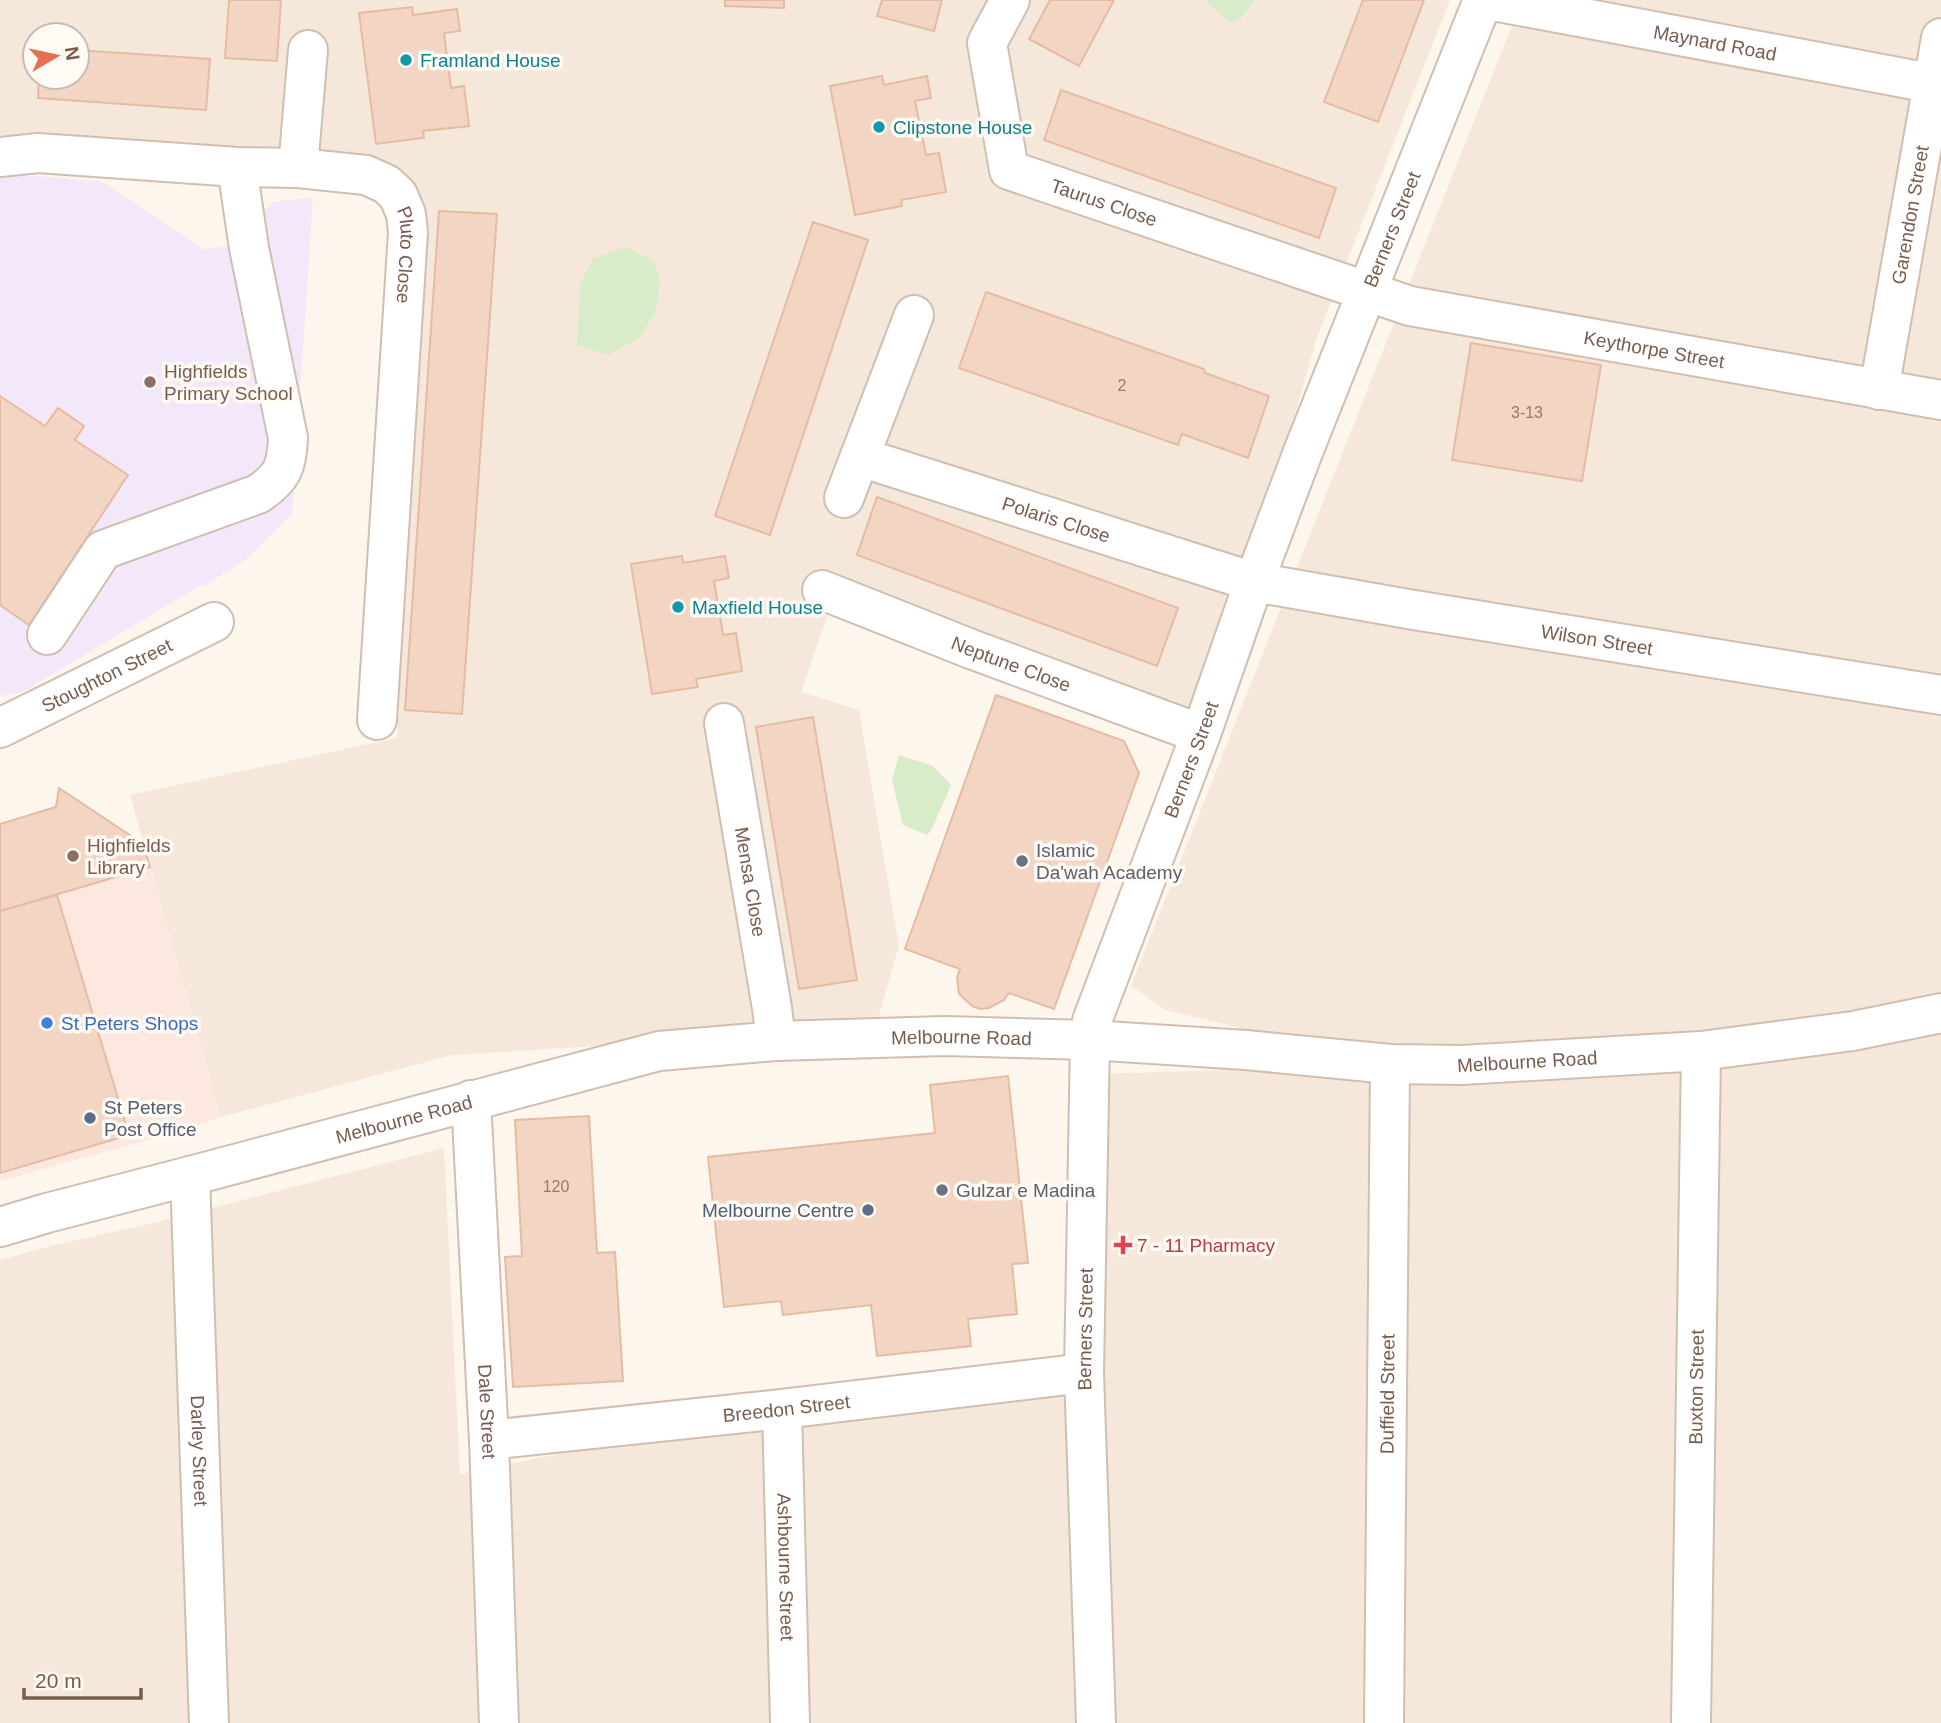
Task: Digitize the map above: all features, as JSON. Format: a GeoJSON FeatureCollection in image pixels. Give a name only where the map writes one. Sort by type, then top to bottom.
{"type":"FeatureCollection","features":[{"type":"Feature","properties":{"kind":"street","name":"Taurus Close"},"geometry":{"type":"LineString","coordinates":[[1010,0],[986,43],[1009,170],[1367,291]]}},
{"type":"Feature","properties":{"kind":"street","name":"Berners Street"},"geometry":{"type":"LineString","coordinates":[[1096,1723],[1084,1373],[1092,1021],[1201,734],[1254,582],[1367,291],[1486,0]]}},
{"type":"Feature","properties":{"kind":"street","name":"Maynard Road"},"geometry":{"type":"LineString","coordinates":[[1486,0],[1937,85]]}},
{"type":"Feature","properties":{"kind":"street","name":"Garendon Street"},"geometry":{"type":"LineString","coordinates":[[1879,390],[1937,85],[1941,38]]}},
{"type":"Feature","properties":{"kind":"street"},"geometry":{"type":"LineString","coordinates":[[298,169],[308,50]]}},
{"type":"Feature","properties":{"kind":"street","name":"Pluto Close"},"geometry":{"type":"LineString","coordinates":[[0,157],[38,153],[366,175],[387,184],[398,195],[406,214],[408,232],[377,720]]}},
{"type":"Feature","properties":{"kind":"street"},"geometry":{"type":"LineString","coordinates":[[47,635],[103,550],[258,494],[272,485],[281,474],[287,458],[288,438],[251,260],[237,167]]}},
{"type":"Feature","properties":{"kind":"street","name":"Keythorpe Street"},"geometry":{"type":"LineString","coordinates":[[1367,291],[1410,306],[1941,400]]}},
{"type":"Feature","properties":{"kind":"street"},"geometry":{"type":"LineString","coordinates":[[844,498],[914,315]]}},
{"type":"Feature","properties":{"kind":"street","name":"Polaris Close"},"geometry":{"type":"LineString","coordinates":[[860,457],[1254,582]]}},
{"type":"Feature","properties":{"kind":"street","name":"Wilson Street"},"geometry":{"type":"LineString","coordinates":[[1254,582],[1941,695]]}},
{"type":"Feature","properties":{"kind":"street","name":"Neptune Close"},"geometry":{"type":"LineString","coordinates":[[822,590],[958,644],[1201,734]]}},
{"type":"Feature","properties":{"kind":"street","name":"Stoughton Street"},"geometry":{"type":"LineString","coordinates":[[0,728],[214,622]]}},
{"type":"Feature","properties":{"kind":"street","name":"Mensa Close"},"geometry":{"type":"LineString","coordinates":[[724,723],[776,1041]]}},
{"type":"Feature","properties":{"kind":"street","name":"Melbourne Road"},"geometry":{"type":"LineString","coordinates":[[0,1227],[659,1051],[776,1041],[945,1036],[1090,1040],[1246,1050],[1390,1064],[1461,1065],[1701,1051],[1853,1031],[1941,1013]]}},
{"type":"Feature","properties":{"kind":"street","name":"Buxton Street"},"geometry":{"type":"LineString","coordinates":[[1691,1723],[1701,1051]]}},
{"type":"Feature","properties":{"kind":"street","name":"Duffield Street"},"geometry":{"type":"LineString","coordinates":[[1384,1723],[1390,1064]]}},
{"type":"Feature","properties":{"kind":"street","name":"Dale Street"},"geometry":{"type":"LineString","coordinates":[[471,1100],[489,1440],[499,1723]]}},
{"type":"Feature","properties":{"kind":"street","name":"Darley Street"},"geometry":{"type":"LineString","coordinates":[[190,1177],[209,1723]]}},
{"type":"Feature","properties":{"kind":"street","name":"Breedon Street"},"geometry":{"type":"LineString","coordinates":[[489,1440],[1084,1373]]}},
{"type":"Feature","properties":{"kind":"street","name":"Ashbourne Street"},"geometry":{"type":"LineString","coordinates":[[782,1409],[790,1723]]}},
{"type":"Feature","properties":{"kind":"shaded area"},"geometry":{"type":"Polygon","coordinates":[[[0,0],[1450,0],[1316,340],[1246,587],[1198,724],[837,588],[801,692],[859,710],[899,946],[875,1029],[452,1055],[221,1117],[130,795],[397,738],[418,234],[407,189],[0,147],[0,0]]]}},
{"type":"Feature","properties":{"kind":"shaded area"},"geometry":{"type":"Polygon","coordinates":[[[1522,0],[1941,0],[1941,1723],[0,1723],[0,1260],[444,1148],[460,1474],[782,1409],[1084,1373],[1099,1074],[1386,1064],[1166,1010],[1131,986],[1522,0]]]}},
{"type":"Feature","properties":{"kind":"shaded area","name":"Highfields Primary School"},"geometry":{"type":"Polygon","coordinates":[[[9,174],[101,181],[205,250],[260,239],[263,211],[273,202],[313,197],[292,514],[248,558],[206,585],[198,587],[23,692],[0,696],[0,176],[9,174]]]}},
{"type":"Feature","properties":{"kind":"shaded area"},"geometry":{"type":"Polygon","coordinates":[[[150,867],[221,1117],[163,1136],[0,1181],[0,912],[150,867]]]}},
{"type":"Feature","properties":{"kind":"green space"},"geometry":{"type":"Polygon","coordinates":[[[1207,0],[1255,0],[1240,19],[1231,23],[1207,0]]]}},
{"type":"Feature","properties":{"kind":"green space"},"geometry":{"type":"Polygon","coordinates":[[[625,247],[653,260],[660,280],[656,312],[639,338],[608,355],[577,345],[580,286],[592,259],[625,247]]]}},
{"type":"Feature","properties":{"kind":"green space"},"geometry":{"type":"Polygon","coordinates":[[[899,755],[933,766],[951,785],[927,835],[903,825],[892,780],[899,755]]]}},
{"type":"Feature","properties":{"kind":"building"},"geometry":{"type":"Polygon","coordinates":[[[229,0],[281,0],[277,61],[225,58],[229,0]]]}},
{"type":"Feature","properties":{"kind":"building"},"geometry":{"type":"Polygon","coordinates":[[[725,0],[784,0],[784,8],[725,6],[725,0]]]}},
{"type":"Feature","properties":{"kind":"building"},"geometry":{"type":"Polygon","coordinates":[[[882,0],[942,0],[934,31],[877,16],[882,0]]]}},
{"type":"Feature","properties":{"kind":"building"},"geometry":{"type":"Polygon","coordinates":[[[1050,0],[1114,0],[1079,66],[1029,39],[1050,0]]]}},
{"type":"Feature","properties":{"kind":"building"},"geometry":{"type":"Polygon","coordinates":[[[1363,0],[1424,0],[1378,122],[1324,102],[1363,0]]]}},
{"type":"Feature","properties":{"kind":"building","name":"Framland House"},"geometry":{"type":"Polygon","coordinates":[[[412,7],[413,15],[457,9],[460,31],[444,33],[451,88],[464,86],[469,126],[423,131],[424,138],[376,144],[359,13],[412,7]]]}},
{"type":"Feature","properties":{"kind":"building"},"geometry":{"type":"Polygon","coordinates":[[[91,51],[210,59],[206,110],[38,98],[38,91],[91,91],[91,51]]]}},
{"type":"Feature","properties":{"kind":"building","name":"Clipstone House"},"geometry":{"type":"Polygon","coordinates":[[[882,76],[884,85],[927,76],[931,98],[915,101],[926,155],[939,153],[946,192],[901,200],[902,206],[855,215],[830,86],[882,76]]]}},
{"type":"Feature","properties":{"kind":"building"},"geometry":{"type":"Polygon","coordinates":[[[1061,90],[1336,188],[1319,238],[1044,140],[1061,90]]]}},
{"type":"Feature","properties":{"kind":"building"},"geometry":{"type":"Polygon","coordinates":[[[439,211],[497,214],[462,714],[405,710],[439,211]]]}},
{"type":"Feature","properties":{"kind":"building"},"geometry":{"type":"Polygon","coordinates":[[[813,222],[868,240],[770,535],[715,516],[813,222]]]}},
{"type":"Feature","properties":{"kind":"building"},"geometry":{"type":"Polygon","coordinates":[[[986,292],[1204,369],[1205,373],[1269,396],[1248,458],[1182,434],[1178,445],[959,368],[986,292]]]}},
{"type":"Feature","properties":{"kind":"building"},"geometry":{"type":"Polygon","coordinates":[[[1471,343],[1601,365],[1582,481],[1452,460],[1471,343]]]}},
{"type":"Feature","properties":{"kind":"building"},"geometry":{"type":"Polygon","coordinates":[[[0,396],[45,426],[58,408],[84,426],[75,440],[128,475],[29,625],[0,605],[0,396]]]}},
{"type":"Feature","properties":{"kind":"building"},"geometry":{"type":"Polygon","coordinates":[[[877,497],[1178,608],[1157,666],[857,555],[877,497]]]}},
{"type":"Feature","properties":{"kind":"building","name":"Maxfield House"},"geometry":{"type":"Polygon","coordinates":[[[682,556],[683,563],[725,556],[729,578],[714,581],[723,635],[736,633],[742,671],[696,679],[698,687],[652,694],[631,564],[682,556]]]}},
{"type":"Feature","properties":{"kind":"building","name":"Islamic Da'wah Academy"},"geometry":{"type":"Polygon","coordinates":[[[996,695],[1124,741],[1139,773],[1054,1009],[1009,993],[1004,1000],[989,1008],[972,1006],[959,994],[957,977],[960,969],[905,949],[996,695]]]}},
{"type":"Feature","properties":{"kind":"building"},"geometry":{"type":"Polygon","coordinates":[[[813,717],[857,980],[799,989],[756,727],[813,717]]]}},
{"type":"Feature","properties":{"kind":"building","name":"Highfields Library"},"geometry":{"type":"Polygon","coordinates":[[[59,788],[143,844],[150,867],[0,911],[0,824],[56,807],[59,788]]]}},
{"type":"Feature","properties":{"kind":"building","name":"St Peters Shops"},"geometry":{"type":"Polygon","coordinates":[[[57,895],[129,1135],[0,1173],[0,911],[57,895]]]}},
{"type":"Feature","properties":{"kind":"building","name":"Melbourne Centre"},"geometry":{"type":"Polygon","coordinates":[[[1008,1076],[1028,1263],[1012,1264],[1017,1314],[968,1319],[971,1346],[877,1356],[871,1305],[783,1315],[781,1301],[724,1307],[708,1157],[935,1133],[930,1085],[1008,1076]]]}},
{"type":"Feature","properties":{"kind":"building"},"geometry":{"type":"Polygon","coordinates":[[[589,1116],[597,1253],[615,1252],[623,1381],[513,1387],[505,1257],[522,1256],[515,1120],[589,1116]]]}},
{"type":"Feature","properties":{"kind":"place","name":"Framland House"},"geometry":{"type":"Point","coordinates":[406,60]}},
{"type":"Feature","properties":{"kind":"place","name":"Clipstone House"},"geometry":{"type":"Point","coordinates":[879,127]}},
{"type":"Feature","properties":{"kind":"place","name":"Highfields Primary School"},"geometry":{"type":"Point","coordinates":[150,382]}},
{"type":"Feature","properties":{"kind":"place","name":"Maxfield House"},"geometry":{"type":"Point","coordinates":[678,607]}},
{"type":"Feature","properties":{"kind":"place","name":"Highfields Library"},"geometry":{"type":"Point","coordinates":[73,856]}},
{"type":"Feature","properties":{"kind":"place","name":"Islamic Da'wah Academy"},"geometry":{"type":"Point","coordinates":[1022,861]}},
{"type":"Feature","properties":{"kind":"place","name":"St Peters Shops"},"geometry":{"type":"Point","coordinates":[47,1023]}},
{"type":"Feature","properties":{"kind":"place","name":"St Peters Post Office"},"geometry":{"type":"Point","coordinates":[90,1118]}},
{"type":"Feature","properties":{"kind":"place","name":"Gulzar e Madina"},"geometry":{"type":"Point","coordinates":[942,1190]}},
{"type":"Feature","properties":{"kind":"place","name":"Melbourne Centre"},"geometry":{"type":"Point","coordinates":[868,1210]}},
{"type":"Feature","properties":{"kind":"place","name":"7 - 11 Pharmacy"},"geometry":{"type":"Point","coordinates":[1123,1245]}}]}
